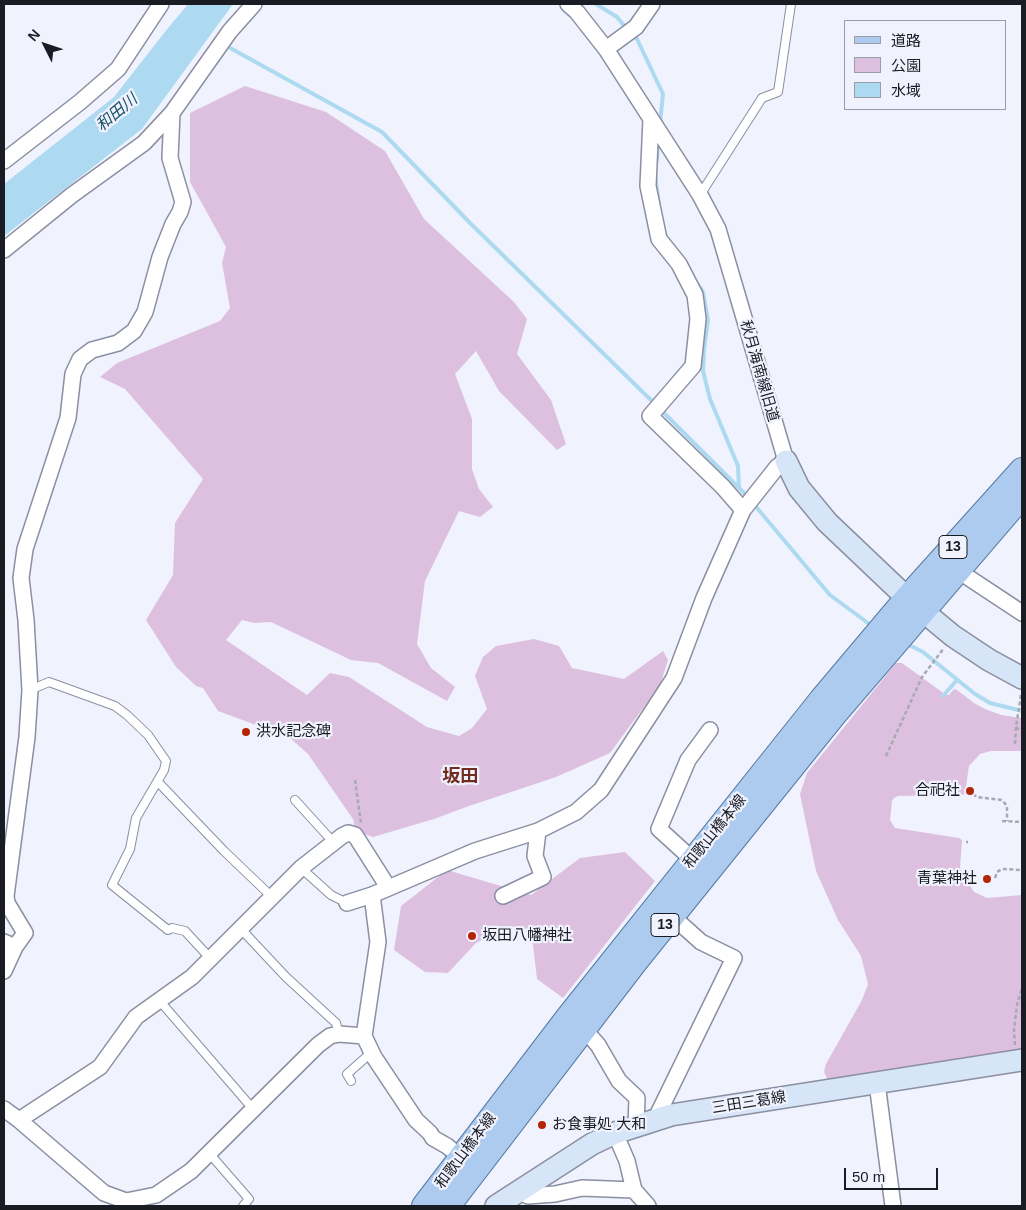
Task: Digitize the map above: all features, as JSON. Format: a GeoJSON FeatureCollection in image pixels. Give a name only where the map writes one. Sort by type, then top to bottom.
{"type":"FeatureCollection","features":[{"type":"Feature","properties":{"kind":"main road","name":"秋月海南線旧道"},"geometry":{"type":"LineString","coordinates":[[786,461],[799,488],[827,522],[915,604],[953,636],[1022,686]]}},
{"type":"Feature","properties":{"kind":"main road","name":"和歌山橋本線"},"geometry":{"type":"LineString","coordinates":[[444,1203],[569,1016],[693,860],[878,648],[1022,470]]}},
{"type":"Feature","properties":{"kind":"main road","name":"和歌山橋本線"},"geometry":{"type":"LineString","coordinates":[[915,604],[957,570],[1022,496]]}},
{"type":"Feature","properties":{"kind":"main road","name":"和歌山橋本線"},"geometry":{"type":"LineString","coordinates":[[469,1163],[583,1028],[834,715],[878,648]]}},
{"type":"Feature","properties":{"kind":"main road","name":"三田三葛線"},"geometry":{"type":"LineString","coordinates":[[496,1206],[592,1144],[615,1133],[671,1115],[1019,1061]]}},
{"type":"Feature","properties":{"kind":"street"},"geometry":{"type":"LineString","coordinates":[[4,161],[80,102],[118,69],[161,4]]}},
{"type":"Feature","properties":{"kind":"street"},"geometry":{"type":"LineString","coordinates":[[4,250],[72,195],[144,143],[172,113],[230,30],[254,4]]}},
{"type":"Feature","properties":{"kind":"street","name":"秋月海南線旧道"},"geometry":{"type":"LineString","coordinates":[[568,4],[577,12],[606,49],[666,140],[700,195],[718,229],[786,461]]}},
{"type":"Feature","properties":{"kind":"street"},"geometry":{"type":"LineString","coordinates":[[606,49],[636,27],[652,4]]}},
{"type":"Feature","properties":{"kind":"street"},"geometry":{"type":"LineString","coordinates":[[4,971],[10,945],[25,933],[7,903],[6,896],[27,737],[30,690],[26,620],[21,578],[25,549],[68,418],[73,374],[76,366],[80,358],[92,350],[118,343],[134,331],[145,312],[160,257],[173,224],[180,212],[183,202],[170,158],[172,113]]}},
{"type":"Feature","properties":{"kind":"street"},"geometry":{"type":"LineString","coordinates":[[651,119],[648,186],[659,239],[679,264],[695,295],[698,319],[693,366],[650,416],[745,508]]}},
{"type":"Feature","properties":{"kind":"street"},"geometry":{"type":"LineString","coordinates":[[347,903],[372,895],[474,851],[538,831],[576,812],[602,790],[674,678],[704,598],[745,508],[777,467],[786,461]]}},
{"type":"Feature","properties":{"kind":"street"},"geometry":{"type":"LineString","coordinates":[[957,570],[1022,613]]}},
{"type":"Feature","properties":{"kind":"street"},"geometry":{"type":"LineString","coordinates":[[693,860],[659,830],[688,760],[710,730]]}},
{"type":"Feature","properties":{"kind":"street"},"geometry":{"type":"LineString","coordinates":[[503,896],[543,877],[534,856],[538,831]]}},
{"type":"Feature","properties":{"kind":"street"},"geometry":{"type":"LineString","coordinates":[[20,1120],[100,1067],[136,1017],[192,977],[301,868],[348,834],[355,835],[388,888]]}},
{"type":"Feature","properties":{"kind":"street"},"geometry":{"type":"LineString","coordinates":[[372,895],[378,942],[364,1036],[394,1090],[416,1120],[433,1138],[469,1163]]}},
{"type":"Feature","properties":{"kind":"street"},"geometry":{"type":"LineString","coordinates":[[646,1123],[734,958],[701,942],[672,916]]}},
{"type":"Feature","properties":{"kind":"street"},"geometry":{"type":"LineString","coordinates":[[583,1028],[598,1045],[619,1081],[637,1098],[646,1123]]}},
{"type":"Feature","properties":{"kind":"street"},"geometry":{"type":"LineString","coordinates":[[4,1109],[20,1120],[104,1193],[127,1204],[156,1195],[192,1170],[318,1045],[330,1036],[339,1034],[364,1036]]}},
{"type":"Feature","properties":{"kind":"street"},"geometry":{"type":"LineString","coordinates":[[877,1083],[893,1206]]}},
{"type":"Feature","properties":{"kind":"street"},"geometry":{"type":"LineString","coordinates":[[615,1133],[626,1161],[634,1190],[648,1206]]}},
{"type":"Feature","properties":{"kind":"street"},"geometry":{"type":"LineString","coordinates":[[520,1192],[528,1196],[555,1194],[582,1188],[634,1190]]}},
{"type":"Feature","properties":{"kind":"lane"},"geometry":{"type":"LineString","coordinates":[[700,195],[762,98],[778,92],[790,4]]}},
{"type":"Feature","properties":{"kind":"lane"},"geometry":{"type":"LineString","coordinates":[[30,690],[50,682],[115,706],[148,735],[166,761],[158,782],[136,818],[130,849],[112,886],[168,930],[172,928],[185,931],[210,958]]}},
{"type":"Feature","properties":{"kind":"lane"},"geometry":{"type":"LineString","coordinates":[[158,782],[224,851],[272,896]]}},
{"type":"Feature","properties":{"kind":"lane"},"geometry":{"type":"LineString","coordinates":[[295,800],[334,843]]}},
{"type":"Feature","properties":{"kind":"lane"},"geometry":{"type":"LineString","coordinates":[[301,868],[331,895],[347,903]]}},
{"type":"Feature","properties":{"kind":"lane"},"geometry":{"type":"LineString","coordinates":[[240,928],[286,976],[336,1023],[339,1034]]}},
{"type":"Feature","properties":{"kind":"lane"},"geometry":{"type":"LineString","coordinates":[[158,1000],[253,1109]]}},
{"type":"Feature","properties":{"kind":"lane"},"geometry":{"type":"LineString","coordinates":[[351,1081],[348,1074],[372,1052]]}},
{"type":"Feature","properties":{"kind":"lane"},"geometry":{"type":"LineString","coordinates":[[209,1153],[249,1199],[243,1206]]}},
{"type":"Feature","properties":{"kind":"path"},"geometry":{"type":"LineString","coordinates":[[886,756],[922,677],[940,654]]}},
{"type":"Feature","properties":{"kind":"path"},"geometry":{"type":"LineString","coordinates":[[1015,744],[1018,706],[1022,686]]}},
{"type":"Feature","properties":{"kind":"path"},"geometry":{"type":"LineString","coordinates":[[1016,727],[1022,732]]}},
{"type":"Feature","properties":{"kind":"path"},"geometry":{"type":"LineString","coordinates":[[355,780],[361,825],[355,835]]}},
{"type":"Feature","properties":{"kind":"path"},"geometry":{"type":"LineString","coordinates":[[973,794],[977,798],[1002,800],[1007,806],[1007,821]]}},
{"type":"Feature","properties":{"kind":"path"},"geometry":{"type":"LineString","coordinates":[[1002,821],[1022,822]]}},
{"type":"Feature","properties":{"kind":"path"},"geometry":{"type":"LineString","coordinates":[[995,878],[997,872],[1002,869],[1022,870]]}},
{"type":"Feature","properties":{"kind":"path"},"geometry":{"type":"LineString","coordinates":[[1019,1061],[1014,1030],[1017,1005],[1022,988]]}},
{"type":"Feature","properties":{"kind":"green space"},"geometry":{"type":"Polygon","coordinates":[[[245,86],[326,112],[385,151],[424,219],[514,302],[527,319],[517,354],[551,400],[566,444],[557,450],[499,391],[476,351],[455,374],[472,419],[472,469],[479,489],[493,507],[480,517],[459,511],[425,581],[417,644],[431,668],[455,687],[447,701],[378,663],[351,660],[271,622],[254,623],[242,620],[226,640],[307,695],[330,673],[349,677],[427,727],[459,736],[472,728],[487,709],[475,676],[483,657],[496,646],[534,639],[559,646],[572,668],[624,679],[663,651],[668,660],[660,685],[610,753],[556,777],[434,819],[373,837],[356,831],[353,819],[308,754],[289,737],[218,711],[203,688],[196,686],[176,667],[146,620],[173,575],[175,523],[203,479],[125,389],[100,377],[117,363],[220,321],[230,308],[222,263],[226,247],[190,182],[190,113],[245,86]]]}},
{"type":"Feature","properties":{"kind":"green space"},"geometry":{"type":"Polygon","coordinates":[[[896,663],[902,663],[946,695],[949,695],[954,689],[985,709],[1001,715],[1022,718],[1022,751],[991,751],[980,754],[969,766],[965,793],[963,795],[898,796],[894,798],[890,820],[895,828],[962,840],[960,869],[974,892],[987,898],[1022,895],[1022,1052],[829,1082],[824,1072],[826,1064],[862,1000],[868,984],[861,956],[838,920],[816,871],[800,794],[807,773],[896,663]]]}},
{"type":"Feature","properties":{"kind":"green space"},"geometry":{"type":"Polygon","coordinates":[[[625,852],[655,881],[563,998],[537,979],[533,945],[527,929],[509,926],[476,943],[448,973],[425,972],[394,950],[401,906],[447,870],[531,895],[580,858],[625,852]]]}},
{"type":"Feature","properties":{"kind":"water","name":"和田川"},"geometry":{"type":"Polygon","coordinates":[[[188,4],[233,4],[142,129],[4,236],[4,184],[114,97],[188,4]]]}},
{"type":"Feature","properties":{"kind":"waterway"},"geometry":{"type":"LineString","coordinates":[[596,4],[617,17],[626,28]]}},
{"type":"Feature","properties":{"kind":"waterway"},"geometry":{"type":"LineString","coordinates":[[633,35],[637,39],[663,94],[660,123]]}},
{"type":"Feature","properties":{"kind":"waterway"},"geometry":{"type":"LineString","coordinates":[[223,44],[382,132],[470,223],[656,405]]}},
{"type":"Feature","properties":{"kind":"waterway"},"geometry":{"type":"LineString","coordinates":[[657,160],[658,140]]}},
{"type":"Feature","properties":{"kind":"waterway"},"geometry":{"type":"LineString","coordinates":[[655,175],[659,205]]}},
{"type":"Feature","properties":{"kind":"waterway"},"geometry":{"type":"LineString","coordinates":[[696,282],[703,292],[708,320],[703,371],[710,399],[738,466],[739,488]]}},
{"type":"Feature","properties":{"kind":"waterway"},"geometry":{"type":"LineString","coordinates":[[661,410],[748,497]]}},
{"type":"Feature","properties":{"kind":"waterway"},"geometry":{"type":"LineString","coordinates":[[752,502],[830,595],[872,626]]}},
{"type":"Feature","properties":{"kind":"waterway"},"geometry":{"type":"LineString","coordinates":[[907,644],[923,652],[975,694],[990,703],[1022,711]]}},
{"type":"Feature","properties":{"kind":"waterway"},"geometry":{"type":"LineString","coordinates":[[943,696],[957,680]]}},
{"type":"Feature","properties":{"kind":"place","name":"洪水記念碑"},"geometry":{"type":"Point","coordinates":[246,732]}},
{"type":"Feature","properties":{"kind":"place","name":"合祀社"},"geometry":{"type":"Point","coordinates":[970,791]}},
{"type":"Feature","properties":{"kind":"place","name":"青葉神社"},"geometry":{"type":"Point","coordinates":[987,879]}},
{"type":"Feature","properties":{"kind":"place","name":"坂田八幡神社"},"geometry":{"type":"Point","coordinates":[472,936]}},
{"type":"Feature","properties":{"kind":"place","name":"お食事処 大和"},"geometry":{"type":"Point","coordinates":[542,1125]}},
{"type":"Feature","properties":{"kind":"district","name":"坂田"},"geometry":{"type":"Point","coordinates":[460,777]}}]}
